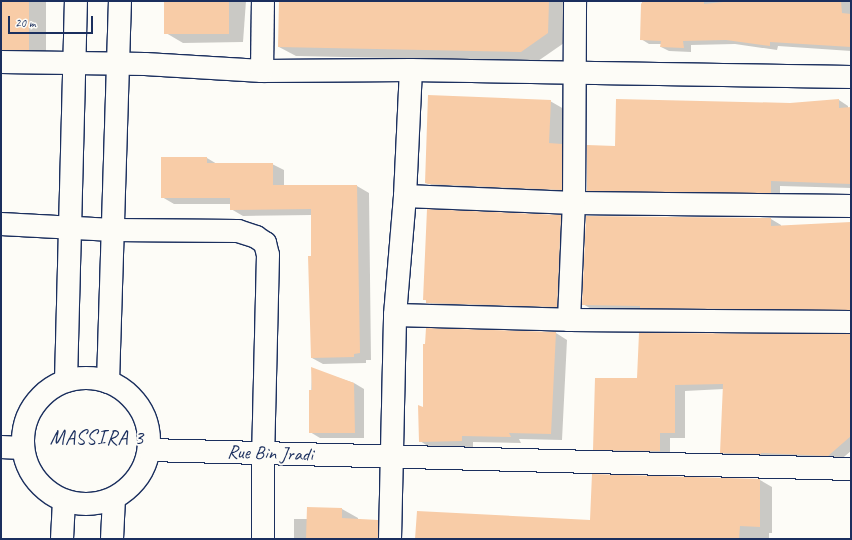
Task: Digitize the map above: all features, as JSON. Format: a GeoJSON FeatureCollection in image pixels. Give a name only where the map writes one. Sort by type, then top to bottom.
{"type":"FeatureCollection","features":[{"type":"Feature","properties":{"kind":"street"},"geometry":{"type":"LineString","coordinates":[[66,381],[71,227],[73,63],[76,1]]}},
{"type":"Feature","properties":{"kind":"street"},"geometry":{"type":"LineString","coordinates":[[108,382],[114,230],[120,1]]}},
{"type":"Feature","properties":{"kind":"street"},"geometry":{"type":"LineString","coordinates":[[262,70],[263,1]]}},
{"type":"Feature","properties":{"kind":"street"},"geometry":{"type":"LineString","coordinates":[[570,320],[574,203],[575,1]]}},
{"type":"Feature","properties":{"kind":"street"},"geometry":{"type":"LineString","coordinates":[[1,62],[119,64],[262,70],[411,70],[851,77]]}},
{"type":"Feature","properties":{"kind":"street"},"geometry":{"type":"LineString","coordinates":[[390,539],[395,315],[405,196],[411,70]]}},
{"type":"Feature","properties":{"kind":"street"},"geometry":{"type":"LineString","coordinates":[[405,196],[574,203],[851,206]]}},
{"type":"Feature","properties":{"kind":"street"},"geometry":{"type":"LineString","coordinates":[[1,224],[114,230],[238,231],[256,237],[265,243],[268,255],[262,539]]}},
{"type":"Feature","properties":{"kind":"street"},"geometry":{"type":"LineString","coordinates":[[395,315],[570,320],[851,322]]}},
{"type":"Feature","properties":{"kind":"street"},"geometry":{"type":"LineString","coordinates":[[89,378],[108,382],[130,396],[141,410],[147,426],[148,450],[143,469],[136,480],[114,498],[101,503],[85,505],[64,501],[51,495],[37,482],[27,466],[12,448],[34,403],[52,387],[66,381],[89,378]]}},
{"type":"Feature","properties":{"kind":"street","name":"Rue Bin Jradi"},"geometry":{"type":"LineString","coordinates":[[148,450],[851,469]]}},
{"type":"Feature","properties":{"kind":"street"},"geometry":{"type":"LineString","coordinates":[[112,539],[114,498]]}},
{"type":"Feature","properties":{"kind":"street"},"geometry":{"type":"LineString","coordinates":[[62,539],[64,501]]}},
{"type":"Feature","properties":{"kind":"building"},"geometry":{"type":"Polygon","coordinates":[[[1,1],[29,1],[29,50],[1,50],[1,1]]]}},
{"type":"Feature","properties":{"kind":"building"},"geometry":{"type":"Polygon","coordinates":[[[164,1],[229,1],[229,34],[164,34],[164,1]]]}},
{"type":"Feature","properties":{"kind":"building"},"geometry":{"type":"Polygon","coordinates":[[[279,1],[549,1],[548,33],[521,52],[278,47],[279,1]]]}},
{"type":"Feature","properties":{"kind":"building"},"geometry":{"type":"Polygon","coordinates":[[[643,1],[704,1],[704,4],[733,1],[841,1],[842,13],[851,14],[851,47],[770,42],[770,46],[726,40],[683,41],[684,48],[660,47],[661,41],[640,40],[641,4],[643,1]]]}},
{"type":"Feature","properties":{"kind":"building"},"geometry":{"type":"Polygon","coordinates":[[[428,95],[551,100],[549,143],[562,144],[562,190],[425,183],[428,95]]]}},
{"type":"Feature","properties":{"kind":"building"},"geometry":{"type":"Polygon","coordinates":[[[616,99],[790,103],[839,99],[839,108],[851,107],[851,184],[771,181],[771,193],[587,191],[587,145],[615,146],[616,99]]]}},
{"type":"Feature","properties":{"kind":"building"},"geometry":{"type":"Polygon","coordinates":[[[161,157],[207,157],[207,163],[273,163],[273,185],[357,185],[360,353],[354,354],[354,357],[311,358],[308,256],[311,256],[311,209],[230,210],[230,198],[161,198],[161,157]]]}},
{"type":"Feature","properties":{"kind":"building"},"geometry":{"type":"Polygon","coordinates":[[[427,209],[561,215],[557,307],[426,303],[426,300],[423,300],[427,209]]]}},
{"type":"Feature","properties":{"kind":"building"},"geometry":{"type":"Polygon","coordinates":[[[586,216],[771,218],[771,226],[851,222],[851,310],[640,308],[640,306],[582,305],[586,216]]]}},
{"type":"Feature","properties":{"kind":"building"},"geometry":{"type":"Polygon","coordinates":[[[426,328],[556,332],[551,434],[509,433],[511,437],[462,436],[462,441],[419,442],[418,405],[423,407],[423,344],[425,344],[426,328]]]}},
{"type":"Feature","properties":{"kind":"building"},"geometry":{"type":"Polygon","coordinates":[[[639,333],[851,334],[851,436],[828,456],[720,453],[723,384],[675,385],[675,433],[660,433],[660,451],[593,450],[595,378],[637,378],[639,333]]]}},
{"type":"Feature","properties":{"kind":"building"},"geometry":{"type":"Polygon","coordinates":[[[311,367],[354,383],[355,433],[309,433],[309,390],[312,390],[311,367]]]}},
{"type":"Feature","properties":{"kind":"building"},"geometry":{"type":"Polygon","coordinates":[[[592,474],[760,479],[760,527],[740,526],[739,539],[415,539],[417,511],[590,520],[592,474]]]}},
{"type":"Feature","properties":{"kind":"building"},"geometry":{"type":"Polygon","coordinates":[[[307,507],[342,508],[342,518],[378,520],[378,539],[306,539],[307,507]]]}},
{"type":"Feature","properties":{"kind":"district","name":"MASSIRA 3"},"geometry":{"type":"Point","coordinates":[97,437]}}]}
